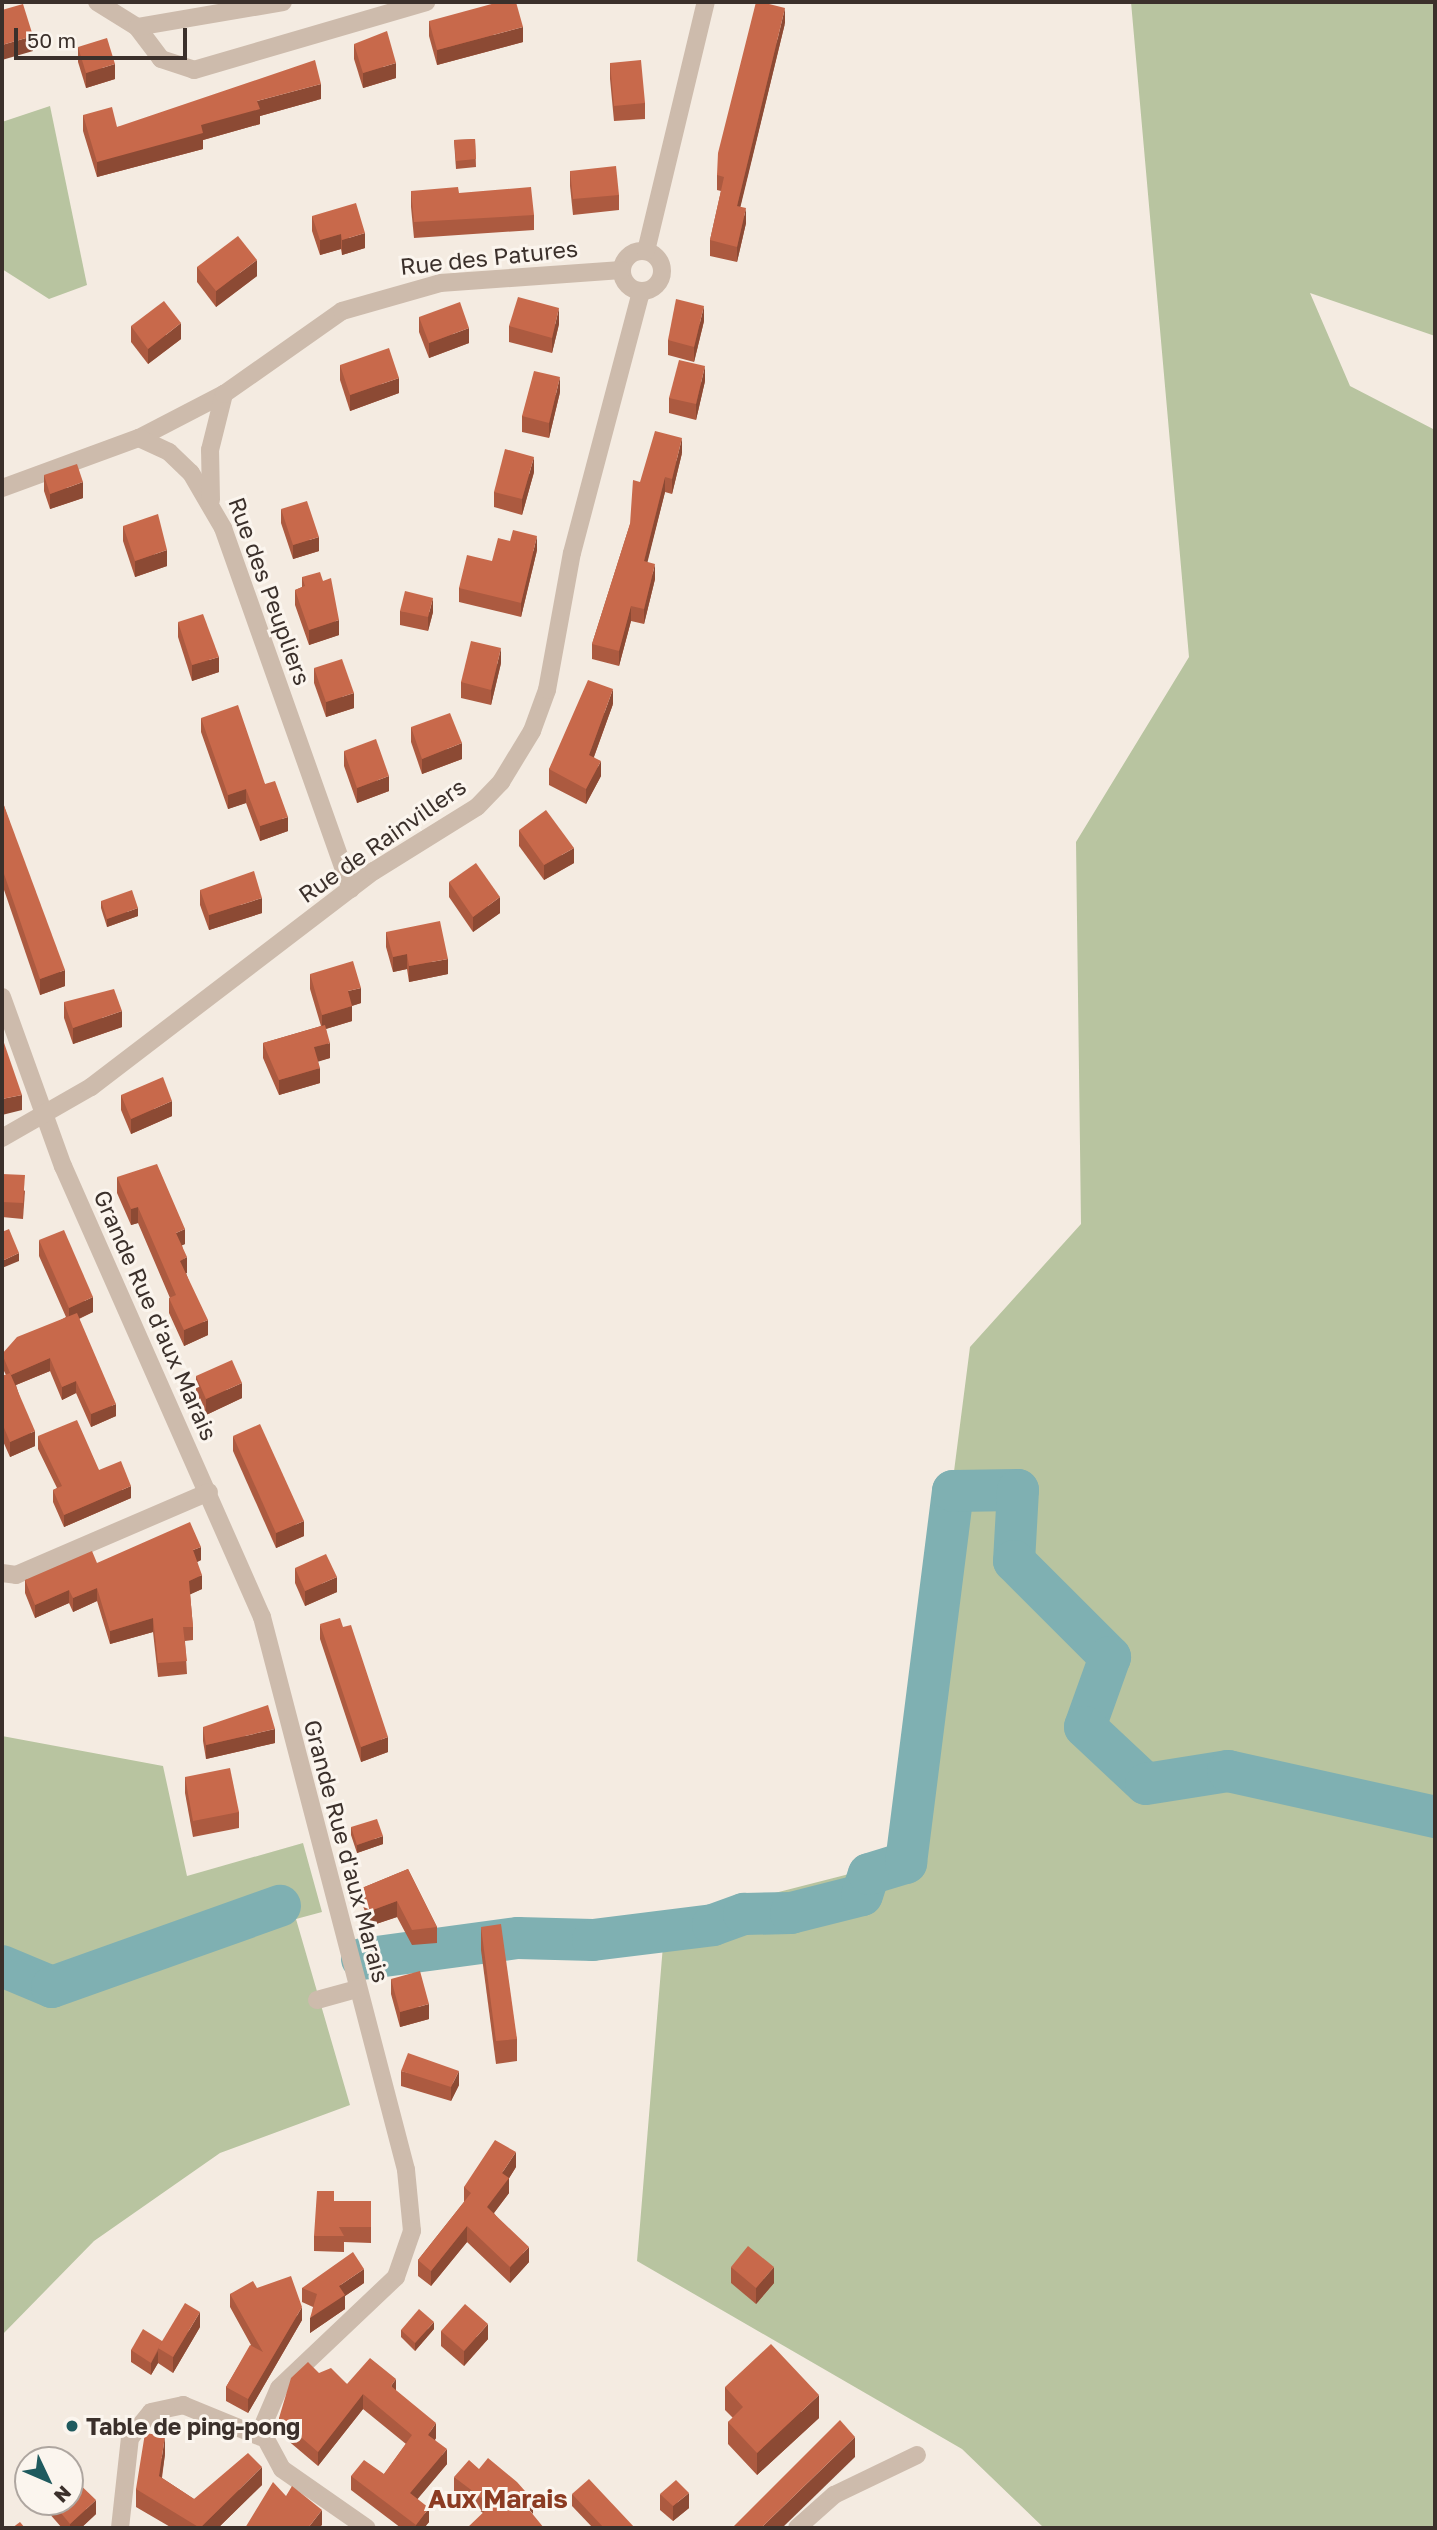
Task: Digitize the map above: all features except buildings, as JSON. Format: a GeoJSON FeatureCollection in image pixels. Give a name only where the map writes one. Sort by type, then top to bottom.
{"type":"FeatureCollection","features":[{"type":"Feature","properties":{"kind":"street"},"geometry":{"type":"LineString","coordinates":[[97,2],[137,27],[161,59],[194,70],[426,2]]}},
{"type":"Feature","properties":{"kind":"street"},"geometry":{"type":"LineString","coordinates":[[137,27],[283,2]]}},
{"type":"Feature","properties":{"kind":"street"},"geometry":{"type":"LineString","coordinates":[[646,251],[706,2]]}},
{"type":"Feature","properties":{"kind":"street"},"geometry":{"type":"LineString","coordinates":[[646,251],[660,262],[662,274],[653,288],[641,291],[629,287],[622,270],[629,256],[646,251]]}},
{"type":"Feature","properties":{"kind":"street","name":"Rue des Patures"},"geometry":{"type":"LineString","coordinates":[[138,438],[223,394],[304,334],[373,298],[440,283],[622,270]]}},
{"type":"Feature","properties":{"kind":"street","name":"Rue de Rainvillers"},"geometry":{"type":"LineString","coordinates":[[2,1138],[46,1119],[351,889],[477,807],[532,731],[641,291]]}},
{"type":"Feature","properties":{"kind":"street"},"geometry":{"type":"LineString","coordinates":[[211,500],[210,450],[223,394]]}},
{"type":"Feature","properties":{"kind":"street"},"geometry":{"type":"LineString","coordinates":[[2,488],[138,438]]}},
{"type":"Feature","properties":{"kind":"street","name":"Rue des Peupliers"},"geometry":{"type":"LineString","coordinates":[[138,438],[175,457],[211,500],[351,889]]}},
{"type":"Feature","properties":{"kind":"street","name":"Grande Rue d'aux Marais"},"geometry":{"type":"LineString","coordinates":[[2,997],[46,1119],[262,1617],[406,2170],[411,2239],[386,2291],[274,2394],[261,2437]]}},
{"type":"Feature","properties":{"kind":"street"},"geometry":{"type":"LineString","coordinates":[[2,1573],[16,1575],[209,1492]]}},
{"type":"Feature","properties":{"kind":"street"},"geometry":{"type":"LineString","coordinates":[[317,2000],[357,1989]]}},
{"type":"Feature","properties":{"kind":"street"},"geometry":{"type":"LineString","coordinates":[[120,2528],[130,2438],[151,2412],[183,2405],[261,2437],[282,2469],[367,2528]]}},
{"type":"Feature","properties":{"kind":"street"},"geometry":{"type":"LineString","coordinates":[[797,2528],[834,2495],[917,2455]]}},
{"type":"Feature","properties":{"kind":"green space"},"geometry":{"type":"Polygon","coordinates":[[[1131,2],[1435,2],[1435,336],[1310,293],[1350,386],[1435,430],[1435,2528],[1044,2528],[962,2449],[637,2261],[665,1921],[904,1860],[970,1347],[1081,1224],[1076,842],[1189,657],[1131,2]]]}},
{"type":"Feature","properties":{"kind":"green space"},"geometry":{"type":"Polygon","coordinates":[[[50,106],[87,285],[49,299],[2,269],[2,122],[50,106]]]}},
{"type":"Feature","properties":{"kind":"green space"},"geometry":{"type":"Polygon","coordinates":[[[2,1736],[163,1766],[187,1876],[303,1843],[322,1912],[296,1919],[350,2105],[220,2153],[94,2241],[2,2335],[2,1736]]]}},
{"type":"Feature","properties":{"kind":"waterway"},"geometry":{"type":"LineString","coordinates":[[362,1959],[518,1938],[593,1940],[713,1925],[744,1914],[791,1913],[862,1895],[869,1874],[906,1863],[953,1491],[1018,1490],[1014,1561],[1110,1657],[1085,1727],[1146,1784],[1228,1771],[1435,1817]]}},
{"type":"Feature","properties":{"kind":"waterway"},"geometry":{"type":"LineString","coordinates":[[2,1966],[52,1987],[280,1906]]}},
{"type":"Feature","properties":{"kind":"place","name":"Table de ping-pong"},"geometry":{"type":"Point","coordinates":[72,2426]}},
{"type":"Feature","properties":{"kind":"district","name":"Aux Marais"},"geometry":{"type":"Point","coordinates":[498,2499]}}]}
